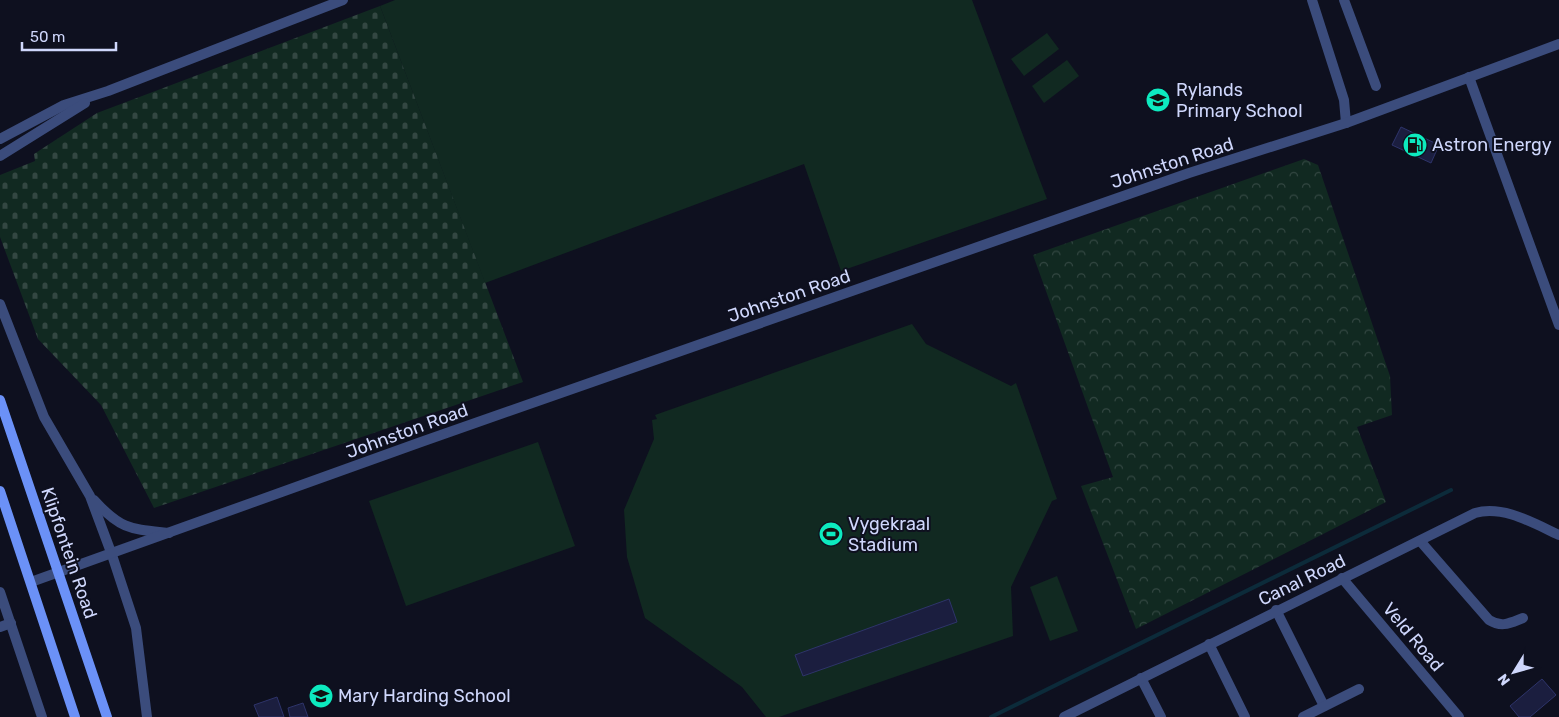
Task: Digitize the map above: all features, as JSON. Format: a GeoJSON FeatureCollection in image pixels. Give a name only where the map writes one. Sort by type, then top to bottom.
{"type":"FeatureCollection","features":[{"type":"Feature","properties":{"kind":"main road","name":"Klipfontein Road"},"geometry":{"type":"LineString","coordinates":[[0,400],[107,717]]}},
{"type":"Feature","properties":{"kind":"main road"},"geometry":{"type":"LineString","coordinates":[[0,491],[75,717]]}},
{"type":"Feature","properties":{"kind":"street"},"geometry":{"type":"LineString","coordinates":[[0,139],[64,105],[108,91],[343,0]]}},
{"type":"Feature","properties":{"kind":"street"},"geometry":{"type":"LineString","coordinates":[[1312,0],[1344,100],[1346,123]]}},
{"type":"Feature","properties":{"kind":"street"},"geometry":{"type":"LineString","coordinates":[[1344,0],[1376,86]]}},
{"type":"Feature","properties":{"kind":"street","name":"Johnston Road"},"geometry":{"type":"LineString","coordinates":[[31,582],[173,533],[421,442],[1189,173],[1346,123],[1559,44]]}},
{"type":"Feature","properties":{"kind":"street"},"geometry":{"type":"LineString","coordinates":[[1469,77],[1559,325]]}},
{"type":"Feature","properties":{"kind":"street"},"geometry":{"type":"LineString","coordinates":[[0,156],[60,117],[108,91]]}},
{"type":"Feature","properties":{"kind":"street"},"geometry":{"type":"LineString","coordinates":[[0,304],[44,417],[90,496],[112,554],[136,628],[147,717]]}},
{"type":"Feature","properties":{"kind":"street"},"geometry":{"type":"LineString","coordinates":[[90,496],[120,525],[136,529],[173,533]]}},
{"type":"Feature","properties":{"kind":"street","name":"Canal Road"},"geometry":{"type":"LineString","coordinates":[[1071,715],[1276,610],[1421,542],[1475,513],[1488,510],[1520,518],[1559,535]]}},
{"type":"Feature","properties":{"kind":"street"},"geometry":{"type":"LineString","coordinates":[[1421,542],[1489,620],[1497,625],[1505,625],[1523,618]]}},
{"type":"Feature","properties":{"kind":"street","name":"Veld Road"},"geometry":{"type":"LineString","coordinates":[[1342,578],[1459,717]]}},
{"type":"Feature","properties":{"kind":"street"},"geometry":{"type":"LineString","coordinates":[[0,592],[42,717]]}},
{"type":"Feature","properties":{"kind":"street"},"geometry":{"type":"LineString","coordinates":[[1276,610],[1324,706]]}},
{"type":"Feature","properties":{"kind":"street"},"geometry":{"type":"LineString","coordinates":[[0,626],[11,623]]}},
{"type":"Feature","properties":{"kind":"street"},"geometry":{"type":"LineString","coordinates":[[1209,644],[1245,717]]}},
{"type":"Feature","properties":{"kind":"street"},"geometry":{"type":"LineString","coordinates":[[1142,678],[1161,717]]}},
{"type":"Feature","properties":{"kind":"street"},"geometry":{"type":"LineString","coordinates":[[1303,717],[1359,689]]}},
{"type":"Feature","properties":{"kind":"green space"},"geometry":{"type":"Polygon","coordinates":[[[395,0],[972,0],[1047,199],[841,271],[804,164],[485,283],[380,6],[395,0]]]}},
{"type":"Feature","properties":{"kind":"green space"},"geometry":{"type":"Polygon","coordinates":[[[380,6],[523,382],[154,508],[101,405],[38,339],[0,237],[0,175],[35,161],[34,154],[97,113],[380,6]]]}},
{"type":"Feature","properties":{"kind":"green space"},"geometry":{"type":"Polygon","coordinates":[[[1047,33],[1059,49],[1024,76],[1011,59],[1047,33]]]}},
{"type":"Feature","properties":{"kind":"green space"},"geometry":{"type":"Polygon","coordinates":[[[1067,60],[1079,76],[1044,103],[1032,86],[1067,60]]]}},
{"type":"Feature","properties":{"kind":"green space"},"geometry":{"type":"Polygon","coordinates":[[[1304,159],[1318,165],[1390,376],[1392,415],[1357,427],[1386,502],[1136,629],[1081,486],[1113,477],[1033,255],[1304,159]]]}},
{"type":"Feature","properties":{"kind":"green space","name":"Vygekraal Stadium"},"geometry":{"type":"Polygon","coordinates":[[[912,324],[926,344],[1011,386],[1016,383],[1057,499],[1052,501],[1011,587],[1013,636],[779,717],[766,717],[742,687],[645,618],[627,557],[624,510],[654,439],[652,420],[657,419],[655,415],[912,324]]]}},
{"type":"Feature","properties":{"kind":"green space"},"geometry":{"type":"Polygon","coordinates":[[[538,442],[575,546],[406,606],[369,501],[538,442]]]}},
{"type":"Feature","properties":{"kind":"green space"},"geometry":{"type":"Polygon","coordinates":[[[1057,576],[1078,631],[1050,641],[1030,587],[1057,576]]]}},
{"type":"Feature","properties":{"kind":"building"},"geometry":{"type":"Polygon","coordinates":[[[1401,127],[1439,145],[1431,163],[1392,145],[1401,127]]]}},
{"type":"Feature","properties":{"kind":"building"},"geometry":{"type":"Polygon","coordinates":[[[949,599],[957,622],[803,676],[795,655],[949,599]]]}},
{"type":"Feature","properties":{"kind":"building"},"geometry":{"type":"Polygon","coordinates":[[[1542,679],[1556,695],[1530,717],[1519,717],[1510,706],[1542,679]]]}},
{"type":"Feature","properties":{"kind":"building"},"geometry":{"type":"Polygon","coordinates":[[[277,697],[284,717],[259,717],[254,705],[277,697]]]}},
{"type":"Feature","properties":{"kind":"building"},"geometry":{"type":"Polygon","coordinates":[[[303,703],[308,717],[290,717],[288,708],[303,703]]]}},
{"type":"Feature","properties":{"kind":"waterway"},"geometry":{"type":"LineString","coordinates":[[991,717],[1451,490]]}},
{"type":"Feature","properties":{"kind":"place","name":"Rylands Primary School"},"geometry":{"type":"Point","coordinates":[1158,100]}},
{"type":"Feature","properties":{"kind":"place","name":"Astron Energy"},"geometry":{"type":"Point","coordinates":[1415,145]}},
{"type":"Feature","properties":{"kind":"place","name":"Vygekraal Stadium"},"geometry":{"type":"Point","coordinates":[831,534]}},
{"type":"Feature","properties":{"kind":"place","name":"Mary Harding School"},"geometry":{"type":"Point","coordinates":[321,696]}}]}
